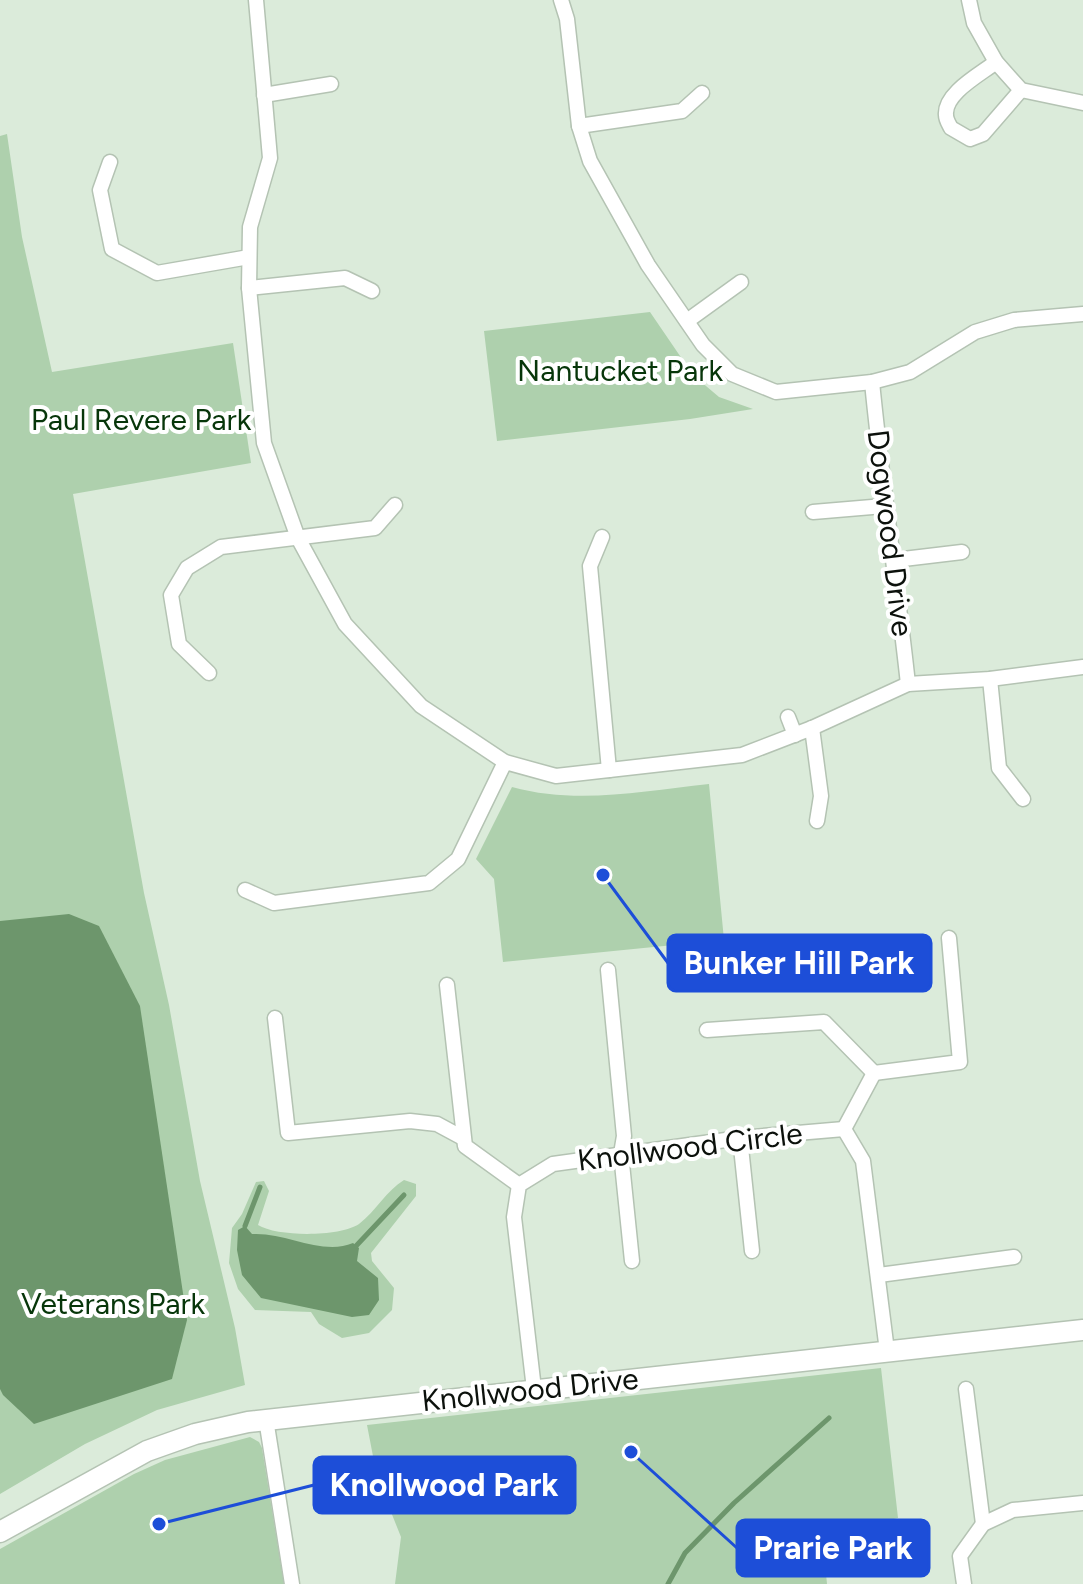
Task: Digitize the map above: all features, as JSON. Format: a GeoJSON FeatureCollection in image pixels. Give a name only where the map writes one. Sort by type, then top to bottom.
{"type":"FeatureCollection","features":[{"type":"Feature","properties":{"kind":"street"},"geometry":{"type":"LineString","coordinates":[[256,0],[270,158],[250,227],[249,288],[264,443],[298,538],[345,624],[421,706],[505,762],[556,776],[742,755],[812,728],[908,684],[990,679],[1083,667]]}},
{"type":"Feature","properties":{"kind":"street"},"geometry":{"type":"LineString","coordinates":[[561,0],[567,19],[579,126],[590,161],[648,265],[703,345],[732,374],[776,392],[872,382],[910,372],[975,332],[1014,320],[1083,314]]}},
{"type":"Feature","properties":{"kind":"street"},"geometry":{"type":"LineString","coordinates":[[969,0],[974,23],[996,62],[1021,90],[1083,103]]}},
{"type":"Feature","properties":{"kind":"street"},"geometry":{"type":"LineString","coordinates":[[996,62],[957,92],[948,103],[946,115],[951,128],[970,139],[983,134],[1021,90]]}},
{"type":"Feature","properties":{"kind":"street"},"geometry":{"type":"LineString","coordinates":[[264,95],[331,84]]}},
{"type":"Feature","properties":{"kind":"street"},"geometry":{"type":"LineString","coordinates":[[579,126],[682,111],[702,93]]}},
{"type":"Feature","properties":{"kind":"street"},"geometry":{"type":"LineString","coordinates":[[110,162],[100,190],[112,249],[157,273],[249,257]]}},
{"type":"Feature","properties":{"kind":"street"},"geometry":{"type":"LineString","coordinates":[[249,288],[345,278],[372,291]]}},
{"type":"Feature","properties":{"kind":"street"},"geometry":{"type":"LineString","coordinates":[[687,321],[741,282]]}},
{"type":"Feature","properties":{"kind":"street","name":"Dogwood Drive"},"geometry":{"type":"LineString","coordinates":[[872,382],[884,506],[895,560],[908,684]]}},
{"type":"Feature","properties":{"kind":"street"},"geometry":{"type":"LineString","coordinates":[[209,673],[179,644],[171,595],[187,568],[221,547],[375,528],[395,505]]}},
{"type":"Feature","properties":{"kind":"street"},"geometry":{"type":"LineString","coordinates":[[813,512],[884,506]]}},
{"type":"Feature","properties":{"kind":"street"},"geometry":{"type":"LineString","coordinates":[[602,537],[590,566],[609,770]]}},
{"type":"Feature","properties":{"kind":"street"},"geometry":{"type":"LineString","coordinates":[[895,560],[962,552]]}},
{"type":"Feature","properties":{"kind":"street"},"geometry":{"type":"LineString","coordinates":[[990,679],[999,768],[1023,799]]}},
{"type":"Feature","properties":{"kind":"street"},"geometry":{"type":"LineString","coordinates":[[788,717],[795,735]]}},
{"type":"Feature","properties":{"kind":"street"},"geometry":{"type":"LineString","coordinates":[[812,728],[821,796],[817,821]]}},
{"type":"Feature","properties":{"kind":"street"},"geometry":{"type":"LineString","coordinates":[[245,890],[274,903],[429,883],[458,859],[505,762]]}},
{"type":"Feature","properties":{"kind":"street"},"geometry":{"type":"LineString","coordinates":[[874,1073],[960,1062],[949,938]]}},
{"type":"Feature","properties":{"kind":"street"},"geometry":{"type":"LineString","coordinates":[[608,970],[632,1261]]}},
{"type":"Feature","properties":{"kind":"street"},"geometry":{"type":"LineString","coordinates":[[447,985],[465,1146],[519,1185],[514,1217],[534,1389]]}},
{"type":"Feature","properties":{"kind":"street"},"geometry":{"type":"LineString","coordinates":[[275,1018],[288,1133],[410,1121],[437,1124],[463,1138]]}},
{"type":"Feature","properties":{"kind":"street"},"geometry":{"type":"LineString","coordinates":[[707,1030],[824,1022],[874,1073]]}},
{"type":"Feature","properties":{"kind":"street"},"geometry":{"type":"LineString","coordinates":[[844,1129],[874,1073]]}},
{"type":"Feature","properties":{"kind":"street","name":"Knollwood Circle"},"geometry":{"type":"LineString","coordinates":[[519,1185],[553,1164],[740,1138],[844,1129],[863,1161],[887,1351]]}},
{"type":"Feature","properties":{"kind":"street"},"geometry":{"type":"LineString","coordinates":[[740,1138],[752,1251]]}},
{"type":"Feature","properties":{"kind":"street"},"geometry":{"type":"LineString","coordinates":[[879,1275],[1014,1257]]}},
{"type":"Feature","properties":{"kind":"street","name":"Knollwood Drive"},"geometry":{"type":"LineString","coordinates":[[0,1532],[147,1451],[195,1434],[266,1419],[1083,1330]]}},
{"type":"Feature","properties":{"kind":"street"},"geometry":{"type":"LineString","coordinates":[[966,1389],[983,1524]]}},
{"type":"Feature","properties":{"kind":"street"},"geometry":{"type":"LineString","coordinates":[[266,1419],[292,1584]]}},
{"type":"Feature","properties":{"kind":"street"},"geometry":{"type":"LineString","coordinates":[[964,1584],[960,1556],[983,1524],[1013,1510],[1083,1503]]}},
{"type":"Feature","properties":{"kind":"green space","name":"Veterans Park"},"geometry":{"type":"Polygon","coordinates":[[[7,134],[22,237],[52,372],[233,343],[251,463],[73,494],[144,893],[169,1005],[200,1181],[235,1328],[245,1385],[157,1410],[85,1444],[0,1494],[0,136],[7,134]]]}},
{"type":"Feature","properties":{"kind":"green space","name":"Nantucket Park"},"geometry":{"type":"Polygon","coordinates":[[[650,312],[693,375],[719,397],[753,409],[497,441],[484,331],[650,312]]]}},
{"type":"Feature","properties":{"kind":"green space"},"geometry":{"type":"Polygon","coordinates":[[[709,784],[724,940],[503,962],[494,879],[476,859],[512,787],[585,796],[709,784]]]}},
{"type":"Feature","properties":{"kind":"green space"},"geometry":{"type":"Polygon","coordinates":[[[404,1180],[416,1184],[416,1196],[371,1253],[372,1261],[394,1288],[392,1310],[369,1333],[342,1338],[319,1324],[311,1312],[255,1310],[238,1289],[229,1263],[232,1228],[256,1182],[264,1181],[269,1191],[258,1225],[279,1232],[308,1234],[338,1231],[359,1224],[404,1180]]]}},
{"type":"Feature","properties":{"kind":"green space"},"geometry":{"type":"Polygon","coordinates":[[[881,1368],[898,1518],[838,1532],[824,1553],[827,1584],[395,1584],[401,1537],[377,1477],[367,1425],[881,1368]]]}},
{"type":"Feature","properties":{"kind":"green space"},"geometry":{"type":"Polygon","coordinates":[[[250,1437],[262,1448],[284,1584],[0,1584],[0,1549],[165,1460],[250,1437]]]}},
{"type":"Feature","properties":{"kind":"shaded area"},"geometry":{"type":"Polygon","coordinates":[[[69,914],[99,926],[140,1006],[187,1320],[172,1379],[34,1424],[0,1389],[0,921],[69,914]]]}},
{"type":"Feature","properties":{"kind":"shaded area"},"geometry":{"type":"Polygon","coordinates":[[[245,1226],[252,1234],[278,1236],[316,1245],[329,1247],[353,1243],[359,1248],[357,1261],[378,1278],[379,1300],[369,1315],[352,1317],[261,1298],[242,1275],[237,1250],[238,1230],[245,1226]]]}},
{"type":"Feature","properties":{"kind":"waterway"},"geometry":{"type":"LineString","coordinates":[[245,1226],[260,1187]]}},
{"type":"Feature","properties":{"kind":"waterway"},"geometry":{"type":"LineString","coordinates":[[356,1246],[404,1195]]}},
{"type":"Feature","properties":{"kind":"waterway"},"geometry":{"type":"LineString","coordinates":[[668,1584],[685,1553],[734,1503],[829,1418]]}},
{"type":"Feature","properties":{"kind":"place","name":"Bunker Hill Park"},"geometry":{"type":"Point","coordinates":[603,875]}},
{"type":"Feature","properties":{"kind":"place","name":"Prarie Park"},"geometry":{"type":"Point","coordinates":[631,1452]}},
{"type":"Feature","properties":{"kind":"place","name":"Knollwood Park"},"geometry":{"type":"Point","coordinates":[159,1524]}},
{"type":"Feature","properties":{"kind":"park label","name":"Paul Revere Park"},"geometry":{"type":"Point","coordinates":[141,420]}}]}
